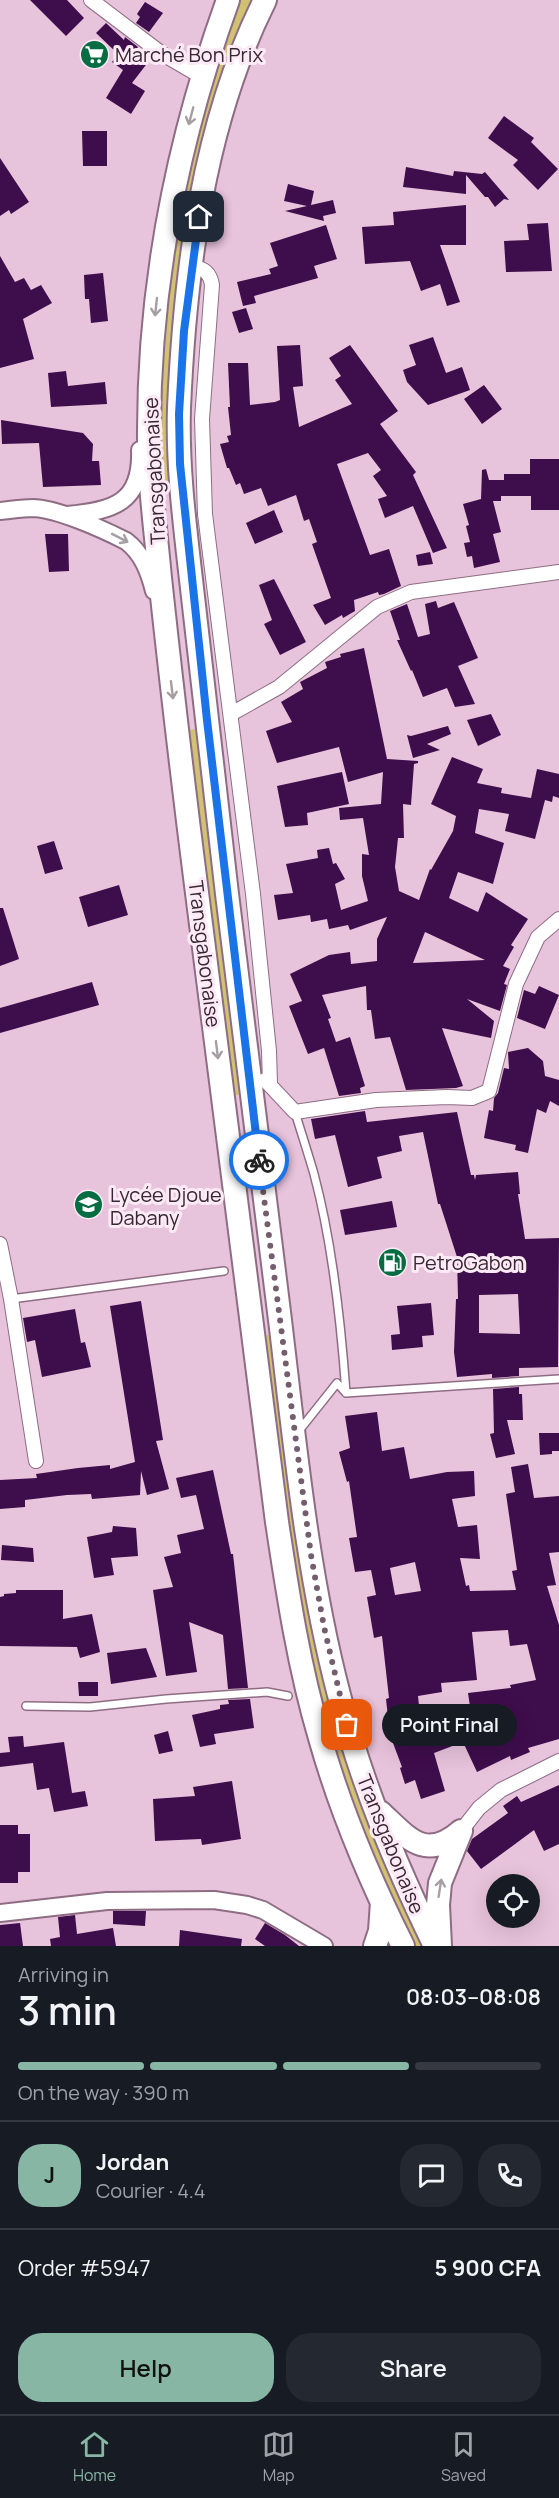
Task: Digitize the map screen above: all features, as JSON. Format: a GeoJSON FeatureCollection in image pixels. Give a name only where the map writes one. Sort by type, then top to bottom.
{"type":"FeatureCollection","features":[{"type":"Feature","properties":{"kind":"highway","name":"Transgabonaise"},"geometry":{"type":"LineString","coordinates":[[228,0],[202,77],[182,148],[168,217],[157,299],[150,387],[150,475],[167,652],[291,1617],[320,1739],[355,1837],[403,1946]]}},
{"type":"Feature","properties":{"kind":"highway","name":"Transgabonaise"},"geometry":{"type":"LineString","coordinates":[[265,0],[239,57],[225,102],[211,154],[192,266],[183,342],[179,414],[184,522],[247,1067],[294,1436],[324,1627],[342,1708],[372,1801],[400,1873],[435,1946]]}},
{"type":"Feature","properties":{"kind":"highway"},"geometry":{"type":"LineString","coordinates":[[372,1801],[397,1830],[416,1843],[434,1846],[452,1840],[461,1831]]}},
{"type":"Feature","properties":{"kind":"highway"},"geometry":{"type":"LineString","coordinates":[[440,1946],[438,1905],[440,1883],[461,1831]]}},
{"type":"Feature","properties":{"kind":"highway"},"geometry":{"type":"LineString","coordinates":[[375,1946],[380,1931],[382,1900]]}},
{"type":"Feature","properties":{"kind":"street"},"geometry":{"type":"LineString","coordinates":[[90,0],[161,53],[202,77]]}},
{"type":"Feature","properties":{"kind":"street"},"geometry":{"type":"LineString","coordinates":[[192,266],[206,270],[211,277],[212,285],[202,419],[202,467],[214,587],[253,894],[269,1051],[270,1084]]}},
{"type":"Feature","properties":{"kind":"street"},"geometry":{"type":"LineString","coordinates":[[66,515],[106,510],[118,504],[130,493],[138,477],[141,416],[150,387]]}},
{"type":"Feature","properties":{"kind":"street"},"geometry":{"type":"LineString","coordinates":[[0,511],[35,508],[66,515],[126,541],[139,553],[151,578],[167,652]]}},
{"type":"Feature","properties":{"kind":"street"},"geometry":{"type":"LineString","coordinates":[[231,714],[279,687],[377,606],[422,590],[559,572]]}},
{"type":"Feature","properties":{"kind":"street"},"geometry":{"type":"LineString","coordinates":[[228,897],[253,894]]}},
{"type":"Feature","properties":{"kind":"street"},"geometry":{"type":"LineString","coordinates":[[247,1067],[270,1084],[295,1112],[376,1100],[472,1098],[489,1091],[516,984],[538,937],[559,919]]}},
{"type":"Feature","properties":{"kind":"street"},"geometry":{"type":"LineString","coordinates":[[0,1244],[12,1299],[36,1461]]}},
{"type":"Feature","properties":{"kind":"street"},"geometry":{"type":"LineString","coordinates":[[461,1831],[478,1808],[501,1790],[559,1761]]}},
{"type":"Feature","properties":{"kind":"street"},"geometry":{"type":"LineString","coordinates":[[0,1913],[107,1901],[214,1900],[262,1910],[324,1946]]}},
{"type":"Feature","properties":{"kind":"lane"},"geometry":{"type":"LineString","coordinates":[[295,1112],[314,1174],[325,1222],[342,1340],[346,1393]]}},
{"type":"Feature","properties":{"kind":"lane"},"geometry":{"type":"LineString","coordinates":[[12,1299],[224,1271]]}},
{"type":"Feature","properties":{"kind":"lane"},"geometry":{"type":"LineString","coordinates":[[346,1393],[559,1379]]}},
{"type":"Feature","properties":{"kind":"lane"},"geometry":{"type":"LineString","coordinates":[[294,1436],[337,1383],[346,1393]]}},
{"type":"Feature","properties":{"kind":"lane"},"geometry":{"type":"LineString","coordinates":[[27,1706],[90,1707],[267,1692],[288,1696]]}},
{"type":"Feature","properties":{"kind":"shaded area"},"geometry":{"type":"Polygon","coordinates":[[[240,0],[253,0],[240,26],[214,100],[176,298],[169,386],[170,478],[167,483],[162,483],[159,423],[161,384],[165,324],[176,240],[202,119],[240,0]]]}},
{"type":"Feature","properties":{"kind":"shaded area"},"geometry":{"type":"Polygon","coordinates":[[[195,729],[200,754],[241,1094],[232,1096],[189,730],[195,729]]]}},
{"type":"Feature","properties":{"kind":"shaded area"},"geometry":{"type":"Polygon","coordinates":[[[271,1334],[353,1777],[387,1871],[423,1946],[414,1946],[367,1846],[342,1776],[321,1705],[304,1628],[284,1503],[264,1336],[271,1334]]]}},
{"type":"Feature","properties":{"kind":"building"},"geometry":{"type":"Polygon","coordinates":[[[30,0],[67,0],[84,18],[66,36],[30,0]]]}},
{"type":"Feature","properties":{"kind":"building"},"geometry":{"type":"Polygon","coordinates":[[[145,2],[163,13],[149,32],[136,23],[140,17],[137,14],[145,2]]]}},
{"type":"Feature","properties":{"kind":"building"},"geometry":{"type":"Polygon","coordinates":[[[106,23],[124,40],[125,37],[138,47],[136,50],[149,61],[132,83],[145,91],[131,114],[106,98],[123,70],[112,62],[118,54],[96,33],[106,23]]]}},
{"type":"Feature","properties":{"kind":"building"},"geometry":{"type":"Polygon","coordinates":[[[504,116],[534,138],[531,142],[558,169],[538,190],[513,165],[518,160],[488,138],[504,116]]]}},
{"type":"Feature","properties":{"kind":"building"},"geometry":{"type":"Polygon","coordinates":[[[82,131],[107,131],[107,166],[83,166],[82,131]]]}},
{"type":"Feature","properties":{"kind":"building"},"geometry":{"type":"Polygon","coordinates":[[[0,158],[29,202],[11,214],[9,210],[0,216],[0,158]]]}},
{"type":"Feature","properties":{"kind":"building"},"geometry":{"type":"Polygon","coordinates":[[[406,167],[453,176],[454,171],[482,174],[485,172],[509,200],[504,199],[495,207],[466,175],[466,194],[403,187],[406,167]]]}},
{"type":"Feature","properties":{"kind":"building"},"geometry":{"type":"Polygon","coordinates":[[[288,184],[314,191],[311,205],[333,200],[336,213],[323,216],[324,221],[285,211],[307,206],[284,201],[288,184]]]}},
{"type":"Feature","properties":{"kind":"building"},"geometry":{"type":"Polygon","coordinates":[[[466,205],[466,245],[440,245],[460,302],[447,306],[440,284],[421,291],[410,261],[365,264],[362,227],[394,225],[393,212],[466,205]]]}},
{"type":"Feature","properties":{"kind":"building"},"geometry":{"type":"Polygon","coordinates":[[[548,223],[552,271],[506,272],[504,241],[529,240],[527,224],[548,223]]]}},
{"type":"Feature","properties":{"kind":"building"},"geometry":{"type":"Polygon","coordinates":[[[326,225],[337,259],[314,266],[318,278],[254,296],[256,303],[243,306],[237,282],[271,274],[269,269],[278,266],[270,243],[326,225]]]}},
{"type":"Feature","properties":{"kind":"building"},"geometry":{"type":"Polygon","coordinates":[[[0,256],[15,282],[24,278],[31,290],[41,285],[52,303],[23,319],[34,359],[0,368],[0,256]]]}},
{"type":"Feature","properties":{"kind":"building"},"geometry":{"type":"Polygon","coordinates":[[[103,273],[108,321],[91,323],[89,299],[85,299],[84,275],[103,273]]]}},
{"type":"Feature","properties":{"kind":"building"},"geometry":{"type":"Polygon","coordinates":[[[246,308],[253,329],[239,333],[232,312],[246,308]]]}},
{"type":"Feature","properties":{"kind":"building"},"geometry":{"type":"Polygon","coordinates":[[[433,337],[446,373],[462,367],[470,390],[428,405],[407,382],[403,370],[416,365],[409,345],[433,337]]]}},
{"type":"Feature","properties":{"kind":"building"},"geometry":{"type":"Polygon","coordinates":[[[300,345],[303,386],[293,387],[299,427],[352,404],[335,380],[341,376],[329,358],[350,345],[398,411],[380,424],[416,472],[413,475],[447,548],[433,553],[413,506],[385,518],[378,499],[387,496],[373,476],[381,470],[368,453],[337,464],[370,555],[389,549],[401,586],[384,594],[379,595],[378,592],[354,600],[355,611],[343,618],[342,615],[325,625],[313,605],[331,598],[312,544],[317,542],[309,519],[304,521],[296,495],[268,506],[261,488],[244,494],[240,483],[236,485],[227,468],[220,444],[229,442],[227,436],[231,435],[228,407],[230,407],[228,363],[248,363],[250,405],[275,402],[280,400],[277,346],[300,345]]]}},
{"type":"Feature","properties":{"kind":"building"},"geometry":{"type":"Polygon","coordinates":[[[66,371],[68,386],[105,382],[107,404],[51,407],[48,373],[66,371]]]}},
{"type":"Feature","properties":{"kind":"building"},"geometry":{"type":"Polygon","coordinates":[[[484,385],[502,409],[482,424],[464,399],[484,385]]]}},
{"type":"Feature","properties":{"kind":"building"},"geometry":{"type":"Polygon","coordinates":[[[1,420],[83,433],[93,444],[92,461],[99,461],[101,485],[43,487],[39,443],[2,444],[1,420]]]}},
{"type":"Feature","properties":{"kind":"building"},"geometry":{"type":"Polygon","coordinates":[[[530,459],[559,459],[559,510],[531,510],[531,496],[501,496],[501,501],[493,501],[501,532],[493,534],[500,562],[474,568],[472,556],[467,557],[464,543],[470,542],[466,526],[469,525],[463,504],[481,499],[482,470],[486,469],[489,480],[504,480],[504,474],[530,474],[530,459]]]}},
{"type":"Feature","properties":{"kind":"building"},"geometry":{"type":"Polygon","coordinates":[[[274,510],[283,532],[255,544],[246,523],[274,510]]]}},
{"type":"Feature","properties":{"kind":"building"},"geometry":{"type":"Polygon","coordinates":[[[45,534],[68,534],[69,571],[49,572],[45,534]]]}},
{"type":"Feature","properties":{"kind":"building"},"geometry":{"type":"Polygon","coordinates":[[[430,552],[433,564],[418,566],[416,555],[430,552]]]}},
{"type":"Feature","properties":{"kind":"building"},"geometry":{"type":"Polygon","coordinates":[[[274,579],[306,642],[280,655],[264,624],[272,620],[259,585],[274,579]]]}},
{"type":"Feature","properties":{"kind":"building"},"geometry":{"type":"Polygon","coordinates":[[[436,601],[438,608],[454,602],[478,658],[458,666],[475,704],[455,707],[447,688],[423,697],[397,640],[400,640],[390,611],[407,604],[418,637],[430,634],[425,604],[436,601]]]}},
{"type":"Feature","properties":{"kind":"building"},"geometry":{"type":"Polygon","coordinates":[[[364,648],[387,759],[418,761],[414,764],[411,805],[403,804],[404,838],[398,838],[395,867],[399,891],[419,900],[430,869],[453,831],[456,816],[431,804],[452,757],[483,769],[477,783],[502,788],[501,793],[531,798],[537,769],[559,774],[559,798],[553,796],[552,802],[545,800],[535,839],[505,831],[509,814],[479,809],[475,833],[504,843],[493,884],[458,872],[449,898],[478,912],[486,892],[528,919],[511,945],[514,947],[503,966],[510,969],[504,984],[507,985],[500,1011],[467,999],[494,1021],[491,1038],[442,1028],[463,1086],[456,1088],[406,1090],[390,1037],[375,1039],[371,1010],[367,1010],[366,986],[322,995],[331,1018],[328,1019],[336,1042],[350,1037],[365,1086],[360,1088],[361,1093],[339,1096],[324,1048],[308,1054],[289,1006],[302,1001],[290,974],[329,955],[350,952],[351,964],[377,961],[377,939],[387,917],[350,930],[348,925],[329,929],[327,919],[311,922],[310,915],[278,920],[274,895],[293,893],[286,864],[318,858],[317,850],[329,848],[333,864],[336,863],[345,879],[335,884],[341,910],[368,901],[362,876],[362,854],[369,855],[363,818],[340,820],[339,808],[381,804],[383,772],[348,782],[339,747],[277,763],[266,731],[292,722],[281,702],[303,689],[300,682],[327,668],[325,662],[341,657],[340,654],[364,648]],[[425,932],[413,963],[485,960],[425,932]]]}},
{"type":"Feature","properties":{"kind":"building"},"geometry":{"type":"Polygon","coordinates":[[[491,714],[501,735],[478,746],[467,720],[491,714]]]}},
{"type":"Feature","properties":{"kind":"building"},"geometry":{"type":"Polygon","coordinates":[[[448,726],[451,734],[427,744],[440,750],[413,758],[407,735],[411,736],[448,726]]]}},
{"type":"Feature","properties":{"kind":"building"},"geometry":{"type":"Polygon","coordinates":[[[342,772],[349,804],[307,813],[308,825],[285,827],[277,786],[342,772]]]}},
{"type":"Feature","properties":{"kind":"building"},"geometry":{"type":"Polygon","coordinates":[[[54,841],[63,869],[45,874],[37,846],[54,841]]]}},
{"type":"Feature","properties":{"kind":"building"},"geometry":{"type":"Polygon","coordinates":[[[119,885],[128,915],[88,927],[79,897],[119,885]]]}},
{"type":"Feature","properties":{"kind":"building"},"geometry":{"type":"Polygon","coordinates":[[[0,908],[3,908],[19,959],[0,966],[0,908]]]}},
{"type":"Feature","properties":{"kind":"building"},"geometry":{"type":"Polygon","coordinates":[[[92,982],[99,1005],[0,1033],[0,1008],[92,982]]]}},
{"type":"Feature","properties":{"kind":"building"},"geometry":{"type":"Polygon","coordinates":[[[539,986],[559,995],[545,1029],[517,1018],[524,990],[535,994],[539,986]]]}},
{"type":"Feature","properties":{"kind":"building"},"geometry":{"type":"Polygon","coordinates":[[[528,1048],[543,1061],[545,1076],[559,1080],[559,1106],[550,1101],[546,1113],[537,1109],[528,1153],[515,1150],[516,1145],[484,1138],[489,1110],[493,1111],[494,1098],[498,1093],[504,1068],[509,1069],[508,1052],[528,1048]]]}},
{"type":"Feature","properties":{"kind":"building"},"geometry":{"type":"Polygon","coordinates":[[[365,1111],[367,1122],[457,1112],[471,1175],[474,1175],[475,1180],[476,1175],[518,1172],[520,1194],[518,1194],[525,1239],[559,1238],[558,1367],[519,1368],[519,1376],[492,1378],[492,1374],[457,1377],[454,1352],[456,1299],[458,1299],[457,1257],[440,1204],[438,1204],[423,1132],[399,1136],[402,1151],[377,1157],[382,1178],[348,1187],[335,1135],[315,1139],[311,1119],[365,1111]],[[518,1294],[479,1295],[479,1333],[520,1334],[518,1294]]]}},
{"type":"Feature","properties":{"kind":"building"},"geometry":{"type":"Polygon","coordinates":[[[392,1201],[397,1227],[345,1235],[340,1210],[392,1201]]]}},
{"type":"Feature","properties":{"kind":"building"},"geometry":{"type":"Polygon","coordinates":[[[141,1301],[163,1440],[156,1441],[169,1489],[147,1495],[141,1471],[140,1495],[92,1499],[91,1494],[67,1495],[25,1500],[25,1507],[0,1509],[0,1480],[37,1478],[36,1474],[78,1468],[110,1465],[110,1469],[135,1462],[110,1306],[141,1301]]]}},
{"type":"Feature","properties":{"kind":"building"},"geometry":{"type":"Polygon","coordinates":[[[431,1303],[434,1335],[422,1336],[423,1347],[392,1350],[391,1335],[400,1334],[397,1306],[431,1303]]]}},
{"type":"Feature","properties":{"kind":"building"},"geometry":{"type":"Polygon","coordinates":[[[75,1309],[81,1343],[85,1342],[91,1367],[42,1377],[35,1340],[27,1342],[23,1318],[75,1309]]]}},
{"type":"Feature","properties":{"kind":"building"},"geometry":{"type":"Polygon","coordinates":[[[519,1387],[519,1394],[522,1394],[523,1420],[507,1420],[515,1454],[496,1458],[490,1434],[494,1433],[493,1389],[519,1387]]]}},
{"type":"Feature","properties":{"kind":"building"},"geometry":{"type":"Polygon","coordinates":[[[377,1412],[382,1451],[404,1447],[410,1479],[447,1472],[474,1471],[475,1496],[452,1499],[458,1527],[477,1525],[480,1559],[460,1558],[466,1586],[469,1585],[470,1591],[516,1590],[512,1571],[517,1570],[506,1494],[515,1492],[511,1467],[528,1464],[534,1498],[559,1496],[559,1552],[549,1553],[556,1585],[547,1586],[559,1625],[559,1739],[528,1748],[530,1752],[511,1760],[510,1756],[477,1772],[463,1742],[434,1753],[445,1791],[421,1799],[415,1780],[405,1784],[400,1768],[402,1767],[390,1735],[386,1699],[389,1698],[382,1636],[374,1638],[367,1597],[376,1595],[371,1570],[355,1572],[349,1538],[357,1537],[349,1481],[347,1482],[339,1452],[350,1448],[345,1416],[377,1412]],[[415,1562],[390,1568],[395,1595],[421,1591],[415,1562]],[[508,1630],[472,1632],[477,1680],[441,1683],[442,1692],[418,1696],[422,1733],[448,1723],[472,1720],[468,1693],[511,1688],[510,1685],[536,1680],[527,1644],[510,1646],[508,1630]]]}},
{"type":"Feature","properties":{"kind":"building"},"geometry":{"type":"Polygon","coordinates":[[[539,1433],[559,1433],[559,1451],[540,1455],[539,1433]]]}},
{"type":"Feature","properties":{"kind":"building"},"geometry":{"type":"Polygon","coordinates":[[[213,1470],[231,1554],[233,1554],[248,1688],[228,1689],[223,1635],[189,1622],[197,1672],[166,1676],[153,1590],[173,1587],[164,1557],[181,1553],[177,1535],[204,1529],[196,1495],[181,1498],[176,1478],[213,1470]]]}},
{"type":"Feature","properties":{"kind":"building"},"geometry":{"type":"Polygon","coordinates":[[[113,1526],[136,1528],[138,1556],[111,1558],[114,1575],[94,1578],[87,1537],[112,1532],[113,1526]]]}},
{"type":"Feature","properties":{"kind":"building"},"geometry":{"type":"Polygon","coordinates":[[[2,1545],[33,1548],[34,1562],[1,1560],[2,1545]]]}},
{"type":"Feature","properties":{"kind":"building"},"geometry":{"type":"Polygon","coordinates":[[[16,1590],[63,1590],[63,1619],[92,1614],[100,1652],[80,1658],[77,1647],[0,1646],[0,1597],[4,1594],[16,1593],[16,1590]]]}},
{"type":"Feature","properties":{"kind":"building"},"geometry":{"type":"Polygon","coordinates":[[[146,1648],[157,1677],[111,1684],[107,1653],[146,1648]]]}},
{"type":"Feature","properties":{"kind":"building"},"geometry":{"type":"Polygon","coordinates":[[[78,1682],[98,1682],[98,1696],[79,1696],[78,1682]]]}},
{"type":"Feature","properties":{"kind":"building"},"geometry":{"type":"Polygon","coordinates":[[[250,1699],[254,1728],[214,1734],[216,1744],[200,1747],[192,1715],[220,1709],[220,1705],[229,1704],[228,1700],[250,1699]]]}},
{"type":"Feature","properties":{"kind":"building"},"geometry":{"type":"Polygon","coordinates":[[[168,1731],[173,1751],[159,1754],[154,1735],[168,1731]]]}},
{"type":"Feature","properties":{"kind":"building"},"geometry":{"type":"Polygon","coordinates":[[[23,1736],[24,1747],[64,1742],[72,1793],[85,1791],[88,1806],[54,1812],[49,1788],[37,1790],[33,1763],[0,1767],[0,1753],[10,1752],[8,1737],[23,1736]]]}},
{"type":"Feature","properties":{"kind":"building"},"geometry":{"type":"Polygon","coordinates":[[[232,1781],[241,1839],[202,1845],[201,1839],[155,1841],[153,1799],[195,1796],[193,1787],[232,1781]]]}},
{"type":"Feature","properties":{"kind":"building"},"geometry":{"type":"Polygon","coordinates":[[[559,1785],[559,1844],[544,1851],[534,1830],[481,1869],[467,1851],[472,1839],[508,1813],[503,1806],[517,1796],[521,1802],[559,1785]]]}},
{"type":"Feature","properties":{"kind":"building"},"geometry":{"type":"Polygon","coordinates":[[[0,1825],[18,1825],[18,1834],[30,1834],[30,1872],[18,1872],[18,1883],[0,1883],[0,1825]]]}},
{"type":"Feature","properties":{"kind":"building"},"geometry":{"type":"Polygon","coordinates":[[[113,1911],[146,1911],[145,1926],[113,1924],[113,1911]]]}},
{"type":"Feature","properties":{"kind":"building"},"geometry":{"type":"Polygon","coordinates":[[[75,1915],[77,1934],[113,1928],[116,1946],[51,1946],[50,1939],[60,1937],[58,1917],[75,1915]]]}},
{"type":"Feature","properties":{"kind":"building"},"geometry":{"type":"Polygon","coordinates":[[[20,1923],[23,1946],[0,1946],[0,1925],[20,1923]]]}},
{"type":"Feature","properties":{"kind":"building"},"geometry":{"type":"Polygon","coordinates":[[[265,1923],[299,1946],[265,1946],[255,1939],[265,1923]]]}},
{"type":"Feature","properties":{"kind":"building"},"geometry":{"type":"Polygon","coordinates":[[[180,1930],[242,1939],[241,1946],[179,1946],[180,1930]]]}},
{"type":"Feature","properties":{"kind":"way so far"},"geometry":{"type":"LineString","coordinates":[[259,1160],[311,1555],[337,1690],[347,1725]]}},
{"type":"Feature","properties":{"kind":"place","name":"Marché Bon Prix"},"geometry":{"type":"Point","coordinates":[94,54]}},
{"type":"Feature","properties":{"kind":"place","name":"Lycée Djoue Dabany"},"geometry":{"type":"Point","coordinates":[89,1205]}},
{"type":"Feature","properties":{"kind":"place","name":"PetroGabon"},"geometry":{"type":"Point","coordinates":[392,1262]}},
{"type":"Feature","properties":{"kind":"place","name":"Point Final"},"geometry":{"type":"Point","coordinates":[347,1725]}},
{"type":"Feature","properties":{"kind":"route"},"geometry":{"type":"LineString","coordinates":[[199,217],[184,331],[179,414],[180,464],[184,522],[259,1160]]}}]}
